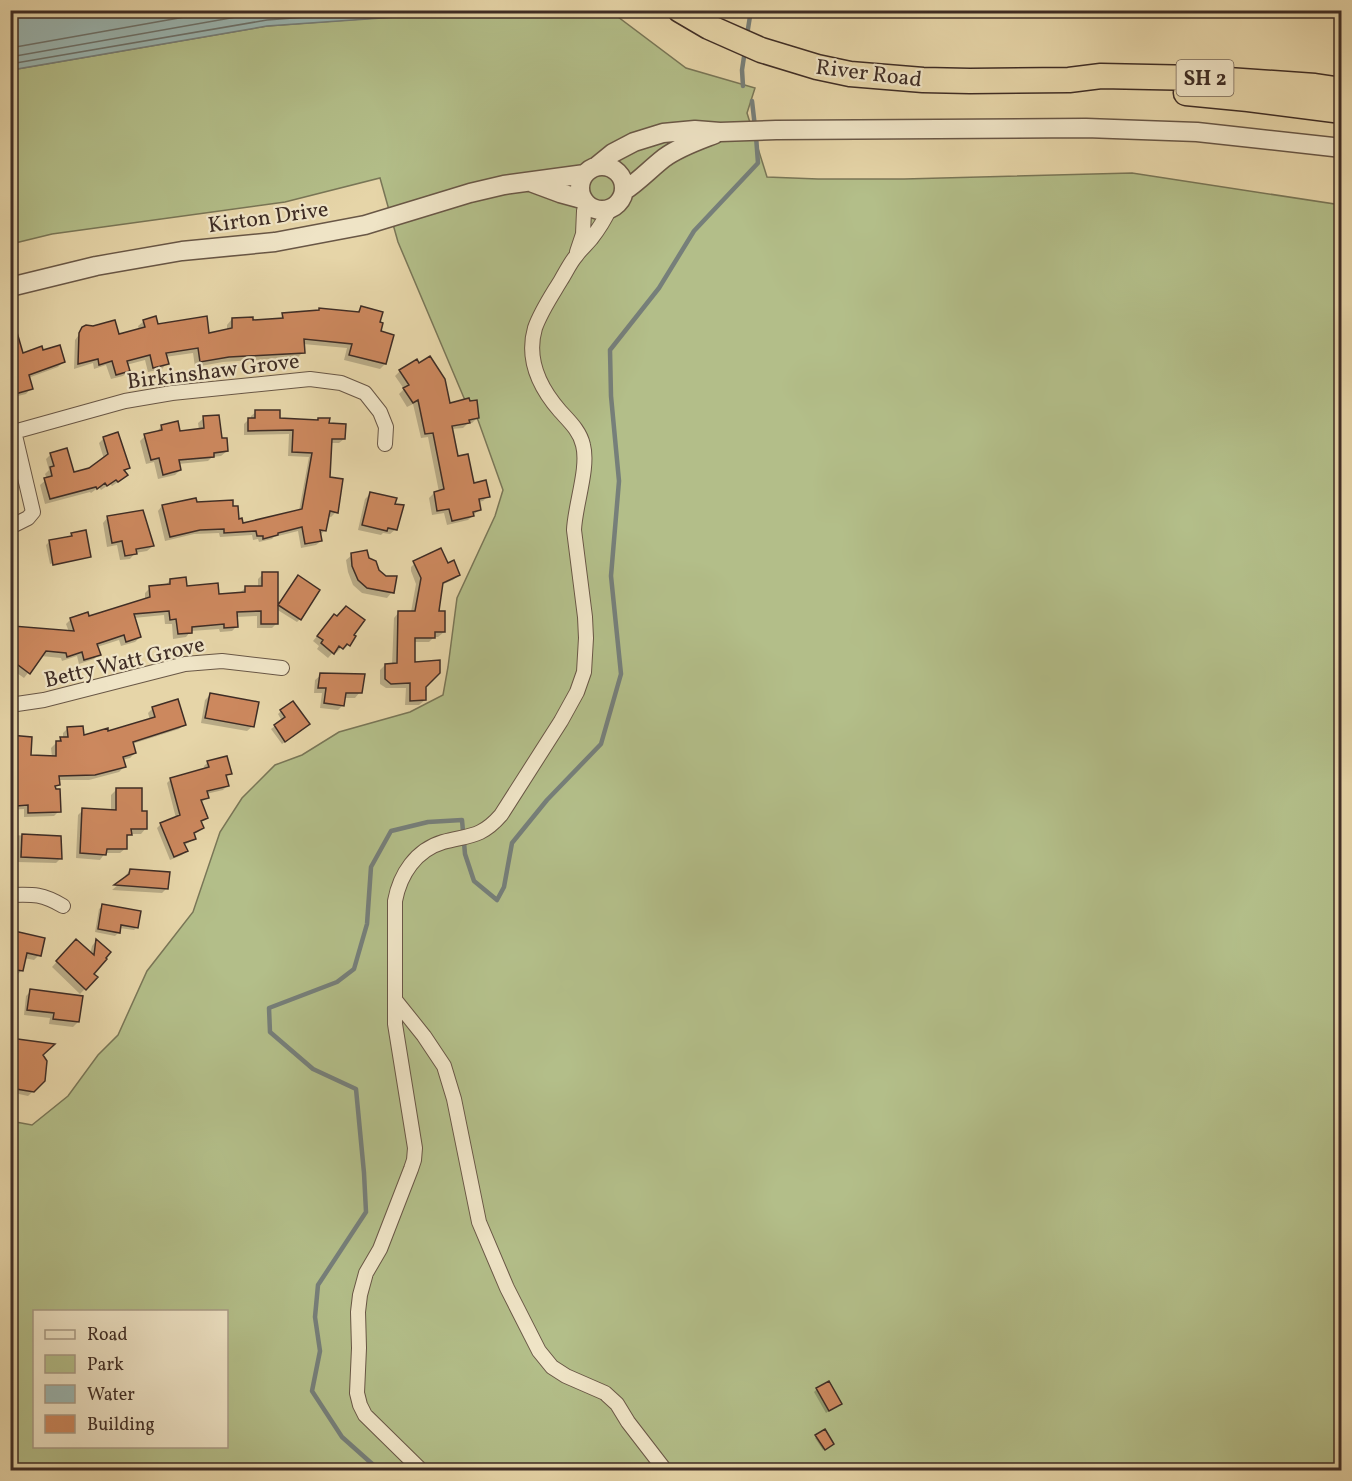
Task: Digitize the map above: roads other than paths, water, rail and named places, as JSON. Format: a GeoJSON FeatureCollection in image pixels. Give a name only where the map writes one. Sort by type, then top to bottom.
{"type":"FeatureCollection","features":[{"type":"Feature","properties":{"kind":"highway","name":"River Road"},"geometry":{"type":"LineString","coordinates":[[680,10],[709,27],[761,50],[817,68],[850,74],[923,80],[1069,81],[1341,111]]}},
{"type":"Feature","properties":{"kind":"highway","name":"River Road"},"geometry":{"type":"LineString","coordinates":[[1069,81],[1101,76],[1199,78],[1341,90]]}},
{"type":"Feature","properties":{"kind":"street"},"geometry":{"type":"LineString","coordinates":[[421,1470],[365,1415],[357,1393],[360,1295],[366,1273],[380,1249],[414,1160],[415,1149],[395,1024],[397,891],[412,862],[423,852],[436,844],[474,835],[491,826],[501,815],[561,721],[577,692],[584,672],[585,617],[574,530],[585,454],[579,435],[550,400],[539,381],[532,348],[536,326],[575,256],[583,234],[584,201],[580,186],[591,170],[622,147],[649,136],[695,130],[727,132],[1075,128],[1150,130],[1197,132],[1341,148]]}},
{"type":"Feature","properties":{"kind":"street"},"geometry":{"type":"LineString","coordinates":[[624,192],[665,157],[683,147],[727,132]]}},
{"type":"Feature","properties":{"kind":"street"},"geometry":{"type":"LineString","coordinates":[[584,201],[597,209],[610,208],[617,204],[624,192],[621,178],[611,168],[591,170]]}},
{"type":"Feature","properties":{"kind":"street","name":"Kirton Drive"},"geometry":{"type":"LineString","coordinates":[[10,287],[96,266],[182,251],[275,242],[365,225],[504,184],[530,182],[591,170]]}},
{"type":"Feature","properties":{"kind":"street","name":"Kirton Drive"},"geometry":{"type":"LineString","coordinates":[[530,182],[584,201]]}},
{"type":"Feature","properties":{"kind":"street"},"geometry":{"type":"LineString","coordinates":[[575,256],[591,240],[610,208]]}},
{"type":"Feature","properties":{"kind":"street","name":"Birkinshaw Grove"},"geometry":{"type":"LineString","coordinates":[[12,432],[125,401],[172,393],[310,379],[341,383],[365,393],[380,412],[386,427],[385,444]]}},
{"type":"Feature","properties":{"kind":"street"},"geometry":{"type":"LineString","coordinates":[[10,527],[28,518],[33,512],[12,432]]}},
{"type":"Feature","properties":{"kind":"street","name":"Betty Watt Grove"},"geometry":{"type":"LineString","coordinates":[[10,705],[44,700],[185,664],[222,661],[282,668]]}},
{"type":"Feature","properties":{"kind":"street"},"geometry":{"type":"LineString","coordinates":[[10,895],[31,894],[50,897],[63,906]]}},
{"type":"Feature","properties":{"kind":"street"},"geometry":{"type":"LineString","coordinates":[[396,1001],[424,1035],[444,1066],[454,1100],[478,1222],[539,1352],[552,1367],[566,1376],[605,1393],[617,1404],[665,1470]]}},
{"type":"Feature","properties":{"kind":"water"},"geometry":{"type":"Polygon","coordinates":[[[11,10],[482,11],[267,26],[11,70],[11,10]]]}},
{"type":"Feature","properties":{"kind":"waterway"},"geometry":{"type":"LineString","coordinates":[[747,35],[751,10]]}},
{"type":"Feature","properties":{"kind":"waterway"},"geometry":{"type":"LineString","coordinates":[[743,86],[742,70],[745,50]]}},
{"type":"Feature","properties":{"kind":"waterway"},"geometry":{"type":"LineString","coordinates":[[752,101],[755,127]]}},
{"type":"Feature","properties":{"kind":"waterway"},"geometry":{"type":"LineString","coordinates":[[379,1470],[342,1437],[312,1391],[320,1351],[315,1317],[318,1285],[366,1212],[356,1089],[313,1069],[270,1032],[269,1008],[337,982],[354,969],[367,924],[371,867],[391,831],[428,822],[462,820],[465,854],[474,881],[497,900],[504,887],[512,843],[547,800],[601,744],[621,674],[611,576],[619,481],[611,396],[610,350],[659,288],[694,231],[758,163],[756,136]]}}]}
